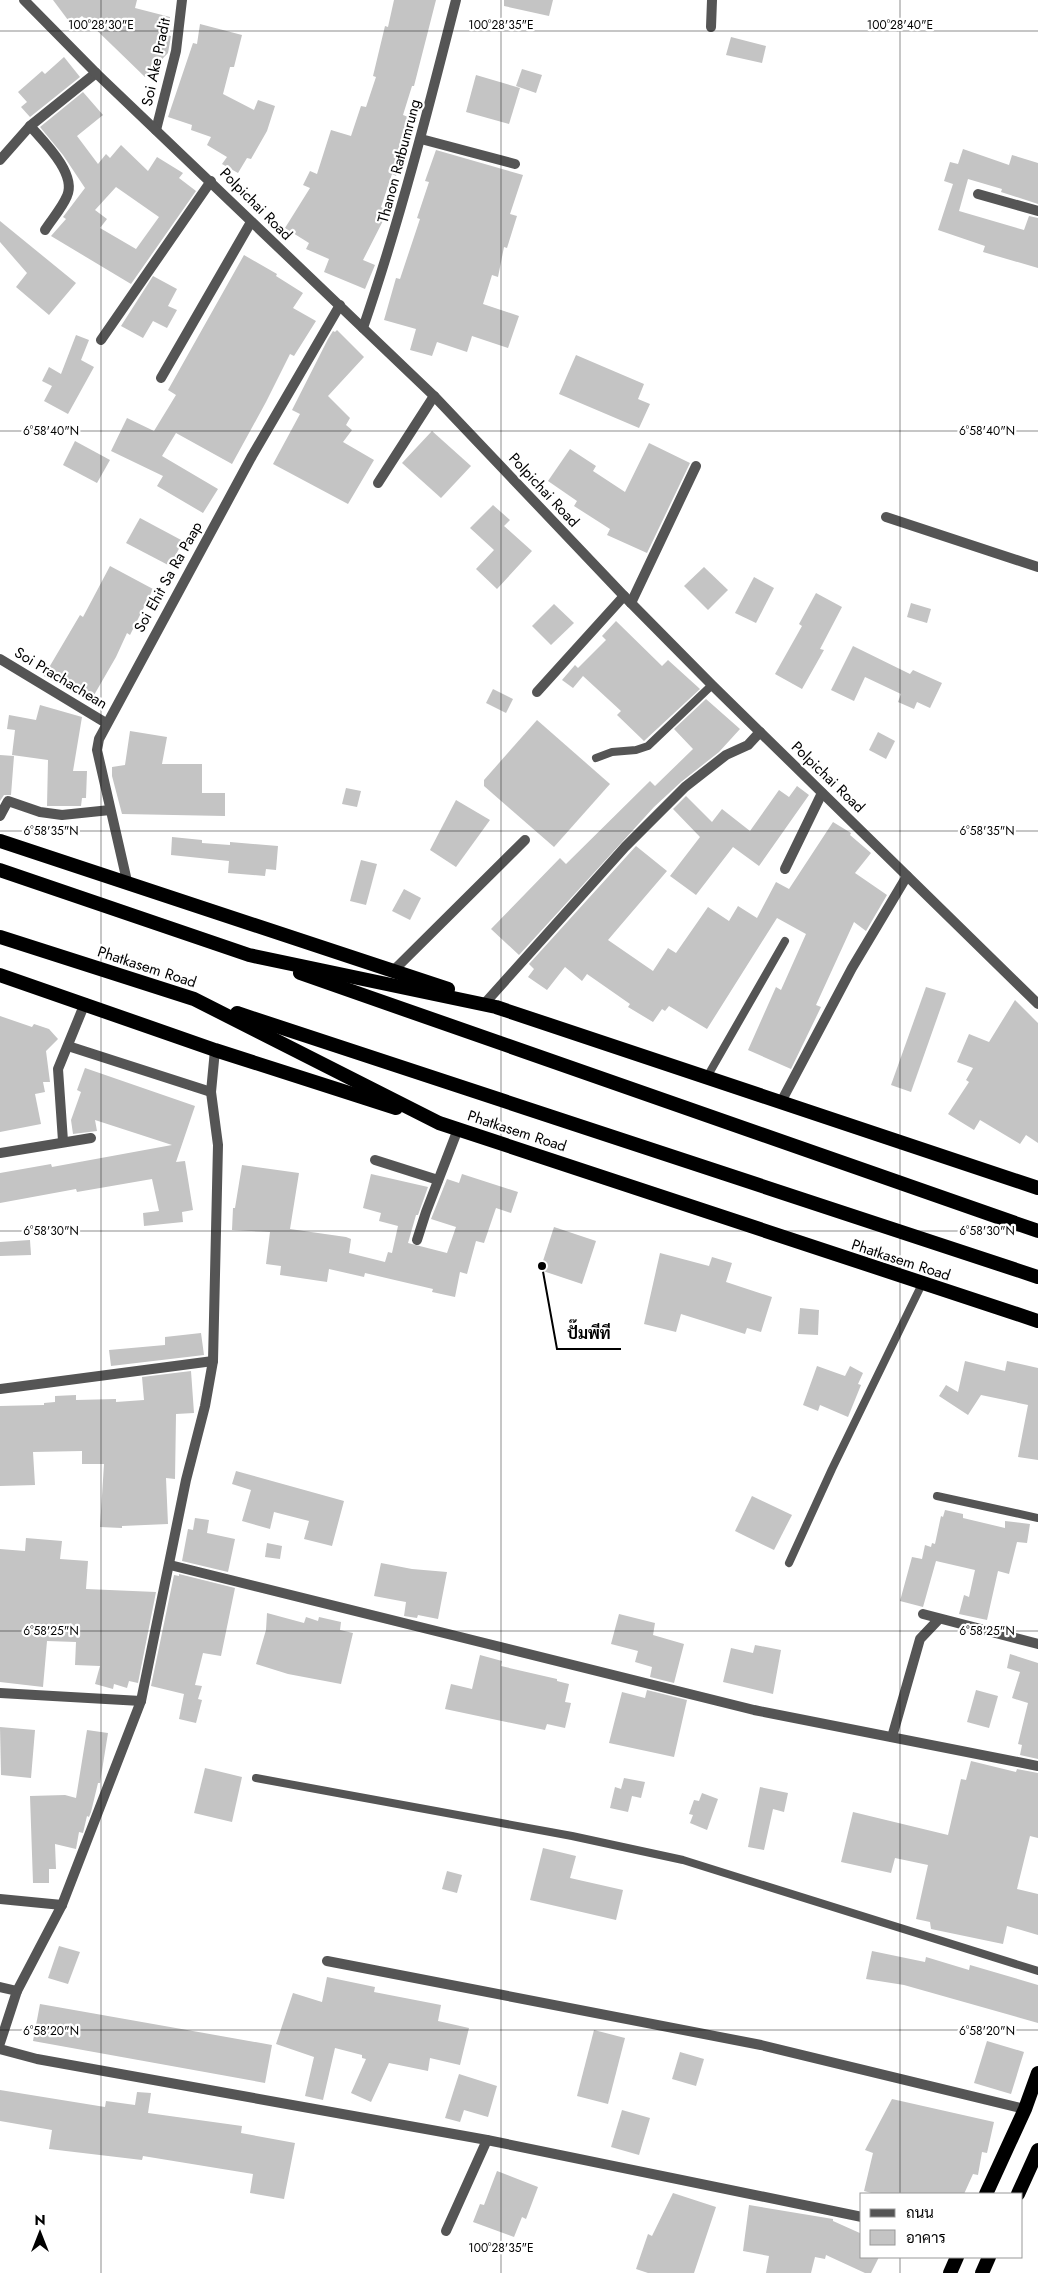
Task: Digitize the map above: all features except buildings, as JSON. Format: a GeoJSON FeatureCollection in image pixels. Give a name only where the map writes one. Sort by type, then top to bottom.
{"type":"FeatureCollection","features":[{"type":"Feature","properties":{"kind":"highway"},"geometry":{"type":"LineString","coordinates":[[0,841],[127,881],[394,970],[490,1005],[1038,1188]]}},
{"type":"Feature","properties":{"kind":"highway"},"geometry":{"type":"LineString","coordinates":[[0,870],[249,955],[1038,1231]]}},
{"type":"Feature","properties":{"kind":"highway","name":"Phatkasem Road"},"geometry":{"type":"LineString","coordinates":[[0,937],[194,999],[439,1123],[1038,1321]]}},
{"type":"Feature","properties":{"kind":"highway"},"geometry":{"type":"LineString","coordinates":[[249,955],[490,1005]]}},
{"type":"Feature","properties":{"kind":"highway"},"geometry":{"type":"LineString","coordinates":[[0,975],[216,1050],[439,1123]]}},
{"type":"Feature","properties":{"kind":"highway"},"geometry":{"type":"LineString","coordinates":[[194,999],[1038,1278]]}},
{"type":"Feature","properties":{"kind":"highway"},"geometry":{"type":"LineString","coordinates":[[986,2193],[1025,2109],[1038,2073]]}},
{"type":"Feature","properties":{"kind":"highway"},"geometry":{"type":"LineString","coordinates":[[1018,2193],[1038,2150]]}},
{"type":"Feature","properties":{"kind":"highway"},"geometry":{"type":"LineString","coordinates":[[950,2273],[957,2258]]}},
{"type":"Feature","properties":{"kind":"highway"},"geometry":{"type":"LineString","coordinates":[[982,2273],[989,2258]]}},
{"type":"Feature","properties":{"kind":"street","name":"Polpichai Road"},"geometry":{"type":"LineString","coordinates":[[24,0],[96,73],[434,396],[627,600],[1038,1004]]}},
{"type":"Feature","properties":{"kind":"street","name":"Soi Ake Pradit"},"geometry":{"type":"LineString","coordinates":[[156,130],[176,51],[182,0]]}},
{"type":"Feature","properties":{"kind":"street","name":"Thanon Ratbumrung"},"geometry":{"type":"LineString","coordinates":[[363,328],[386,261],[421,139],[456,0]]}},
{"type":"Feature","properties":{"kind":"street"},"geometry":{"type":"LineString","coordinates":[[711,27],[712,0]]}},
{"type":"Feature","properties":{"kind":"street"},"geometry":{"type":"LineString","coordinates":[[0,160],[30,126],[96,73]]}},
{"type":"Feature","properties":{"kind":"street"},"geometry":{"type":"LineString","coordinates":[[30,126],[65,170],[69,183],[68,195],[46,230]]}},
{"type":"Feature","properties":{"kind":"street"},"geometry":{"type":"LineString","coordinates":[[421,139],[515,164]]}},
{"type":"Feature","properties":{"kind":"street"},"geometry":{"type":"LineString","coordinates":[[101,340],[211,181]]}},
{"type":"Feature","properties":{"kind":"street"},"geometry":{"type":"LineString","coordinates":[[978,194],[1038,211]]}},
{"type":"Feature","properties":{"kind":"street"},"geometry":{"type":"LineString","coordinates":[[161,378],[251,222]]}},
{"type":"Feature","properties":{"kind":"street","name":"Soi Ehit Sa Ra Paap"},"geometry":{"type":"LineString","coordinates":[[127,881],[97,750],[99,739],[252,456],[340,305]]}},
{"type":"Feature","properties":{"kind":"street"},"geometry":{"type":"LineString","coordinates":[[378,483],[434,396]]}},
{"type":"Feature","properties":{"kind":"street"},"geometry":{"type":"LineString","coordinates":[[537,692],[627,600],[696,466]]}},
{"type":"Feature","properties":{"kind":"street"},"geometry":{"type":"LineString","coordinates":[[886,517],[1038,567]]}},
{"type":"Feature","properties":{"kind":"street","name":"Soi Prachachean"},"geometry":{"type":"LineString","coordinates":[[0,659],[106,723]]}},
{"type":"Feature","properties":{"kind":"street"},"geometry":{"type":"LineString","coordinates":[[490,1005],[625,847],[685,787],[726,755],[748,745],[760,732]]}},
{"type":"Feature","properties":{"kind":"street"},"geometry":{"type":"LineString","coordinates":[[785,869],[822,793]]}},
{"type":"Feature","properties":{"kind":"street"},"geometry":{"type":"LineString","coordinates":[[0,816],[8,801],[40,812],[62,816],[110,810]]}},
{"type":"Feature","properties":{"kind":"street"},"geometry":{"type":"LineString","coordinates":[[394,970],[525,840]]}},
{"type":"Feature","properties":{"kind":"street"},"geometry":{"type":"LineString","coordinates":[[781,1102],[852,968],[907,876]]}},
{"type":"Feature","properties":{"kind":"street"},"geometry":{"type":"LineString","coordinates":[[63,1141],[58,1069],[85,1003]]}},
{"type":"Feature","properties":{"kind":"street"},"geometry":{"type":"LineString","coordinates":[[68,1046],[211,1092]]}},
{"type":"Feature","properties":{"kind":"street"},"geometry":{"type":"LineString","coordinates":[[0,2043],[17,1991],[62,1905],[141,1701],[186,1480],[213,1361],[218,1145],[211,1092],[216,1050]]}},
{"type":"Feature","properties":{"kind":"street"},"geometry":{"type":"LineString","coordinates":[[417,1240],[458,1129]]}},
{"type":"Feature","properties":{"kind":"street"},"geometry":{"type":"LineString","coordinates":[[0,1153],[63,1141],[92,1138]]}},
{"type":"Feature","properties":{"kind":"street"},"geometry":{"type":"LineString","coordinates":[[375,1160],[438,1180]]}},
{"type":"Feature","properties":{"kind":"street"},"geometry":{"type":"LineString","coordinates":[[0,1389],[213,1361]]}},
{"type":"Feature","properties":{"kind":"street"},"geometry":{"type":"LineString","coordinates":[[170,1565],[754,1710],[1038,1766]]}},
{"type":"Feature","properties":{"kind":"street"},"geometry":{"type":"LineString","coordinates":[[923,1614],[1038,1644]]}},
{"type":"Feature","properties":{"kind":"street"},"geometry":{"type":"LineString","coordinates":[[892,1737],[920,1639],[939,1619]]}},
{"type":"Feature","properties":{"kind":"street"},"geometry":{"type":"LineString","coordinates":[[0,1692],[141,1701]]}},
{"type":"Feature","properties":{"kind":"street"},"geometry":{"type":"LineString","coordinates":[[0,1899],[62,1905]]}},
{"type":"Feature","properties":{"kind":"street"},"geometry":{"type":"LineString","coordinates":[[327,1961],[761,2045],[1025,2109]]}},
{"type":"Feature","properties":{"kind":"street"},"geometry":{"type":"LineString","coordinates":[[0,1987],[17,1991]]}},
{"type":"Feature","properties":{"kind":"street"},"geometry":{"type":"LineString","coordinates":[[0,2049],[37,2059],[487,2140],[860,2217]]}},
{"type":"Feature","properties":{"kind":"street"},"geometry":{"type":"LineString","coordinates":[[446,2231],[487,2140]]}},
{"type":"Feature","properties":{"kind":"lane"},"geometry":{"type":"LineString","coordinates":[[596,758],[612,752],[636,750],[648,746],[712,685]]}},
{"type":"Feature","properties":{"kind":"lane"},"geometry":{"type":"LineString","coordinates":[[706,1077],[784,941]]}},
{"type":"Feature","properties":{"kind":"lane"},"geometry":{"type":"LineString","coordinates":[[789,1563],[832,1469],[922,1284]]}},
{"type":"Feature","properties":{"kind":"lane"},"geometry":{"type":"LineString","coordinates":[[937,1496],[1038,1518]]}},
{"type":"Feature","properties":{"kind":"lane"},"geometry":{"type":"LineString","coordinates":[[256,1778],[572,1836],[683,1860],[1038,1971]]}},
{"type":"Feature","properties":{"kind":"place","name":"ปั๊มพีที"},"geometry":{"type":"Point","coordinates":[542,1266]}}]}
